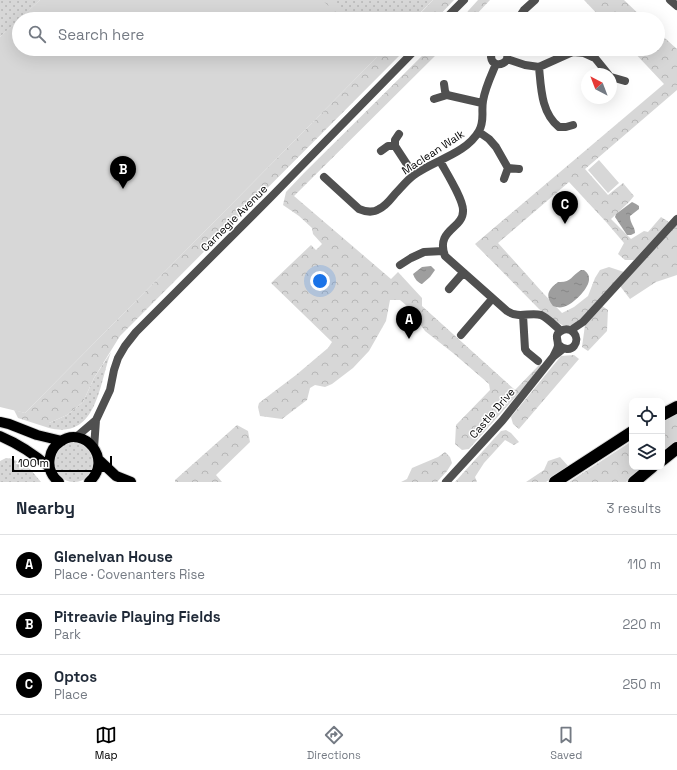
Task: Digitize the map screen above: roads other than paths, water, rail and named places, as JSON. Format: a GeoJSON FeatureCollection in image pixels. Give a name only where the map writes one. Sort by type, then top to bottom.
{"type":"FeatureCollection","features":[{"type":"Feature","properties":{"kind":"highway"},"geometry":{"type":"LineString","coordinates":[[665,413],[677,407]]}},
{"type":"Feature","properties":{"kind":"highway"},"geometry":{"type":"LineString","coordinates":[[555,482],[629,434]]}},
{"type":"Feature","properties":{"kind":"highway"},"geometry":{"type":"LineString","coordinates":[[665,458],[677,448]]}},
{"type":"Feature","properties":{"kind":"highway"},"geometry":{"type":"LineString","coordinates":[[634,482],[648,470]]}},
{"type":"Feature","properties":{"kind":"main road"},"geometry":{"type":"LineString","coordinates":[[0,422],[37,435],[62,441]]}},
{"type":"Feature","properties":{"kind":"main road"},"geometry":{"type":"LineString","coordinates":[[0,436],[27,449],[49,467]]}},
{"type":"Feature","properties":{"kind":"main road"},"geometry":{"type":"LineString","coordinates":[[57,481],[49,467],[51,452],[62,441],[68,438],[75,438],[83,439],[89,443],[97,453],[99,460],[98,468],[96,475],[89,482]]}},
{"type":"Feature","properties":{"kind":"main road"},"geometry":{"type":"LineString","coordinates":[[99,460],[116,476],[131,482]]}},
{"type":"Feature","properties":{"kind":"street"},"geometry":{"type":"LineString","coordinates":[[452,12],[464,0]]}},
{"type":"Feature","properties":{"kind":"street"},"geometry":{"type":"LineString","coordinates":[[523,12],[535,0]]}},
{"type":"Feature","properties":{"kind":"street"},"geometry":{"type":"LineString","coordinates":[[670,0],[677,6]]}},
{"type":"Feature","properties":{"kind":"street","name":"Carnegie Avenue"},"geometry":{"type":"LineString","coordinates":[[96,420],[110,390],[118,358],[136,332],[409,56]]}},
{"type":"Feature","properties":{"kind":"street"},"geometry":{"type":"LineString","coordinates":[[491,56],[492,60],[496,64],[504,63],[507,59],[525,65],[540,67],[564,56]]}},
{"type":"Feature","properties":{"kind":"street"},"geometry":{"type":"LineString","coordinates":[[591,56],[595,58],[603,68]]}},
{"type":"Feature","properties":{"kind":"street","name":"Maclean Walk"},"geometry":{"type":"LineString","coordinates":[[324,178],[359,208],[371,212],[379,210],[386,205],[414,175],[465,146],[479,132],[483,120],[482,103],[486,88],[496,64]]}},
{"type":"Feature","properties":{"kind":"street"},"geometry":{"type":"LineString","coordinates":[[540,67],[543,100],[551,120],[558,131],[573,125]]}},
{"type":"Feature","properties":{"kind":"street"},"geometry":{"type":"LineString","coordinates":[[617,79],[625,81]]}},
{"type":"Feature","properties":{"kind":"street"},"geometry":{"type":"LineString","coordinates":[[444,84],[447,95]]}},
{"type":"Feature","properties":{"kind":"street"},"geometry":{"type":"LineString","coordinates":[[434,99],[447,95],[482,103]]}},
{"type":"Feature","properties":{"kind":"street"},"geometry":{"type":"LineString","coordinates":[[479,132],[489,139],[496,147],[508,168],[504,179]]}},
{"type":"Feature","properties":{"kind":"street"},"geometry":{"type":"LineString","coordinates":[[399,134],[395,146],[414,175]]}},
{"type":"Feature","properties":{"kind":"street"},"geometry":{"type":"LineString","coordinates":[[381,151],[388,146],[395,146]]}},
{"type":"Feature","properties":{"kind":"street"},"geometry":{"type":"LineString","coordinates":[[440,161],[460,198],[464,209],[460,220],[445,235],[443,251],[447,259],[502,308],[511,314],[540,315],[546,318],[553,324],[559,333],[557,341],[561,347]]}},
{"type":"Feature","properties":{"kind":"street"},"geometry":{"type":"LineString","coordinates":[[508,168],[519,169]]}},
{"type":"Feature","properties":{"kind":"street","name":"Castle Drive"},"geometry":{"type":"LineString","coordinates":[[573,332],[677,219]]}},
{"type":"Feature","properties":{"kind":"street"},"geometry":{"type":"LineString","coordinates":[[400,265],[410,258],[424,252],[443,251]]}},
{"type":"Feature","properties":{"kind":"street"},"geometry":{"type":"LineString","coordinates":[[449,288],[463,273]]}},
{"type":"Feature","properties":{"kind":"street"},"geometry":{"type":"LineString","coordinates":[[461,335],[492,299]]}},
{"type":"Feature","properties":{"kind":"street"},"geometry":{"type":"LineString","coordinates":[[523,315],[525,349],[538,361]]}},
{"type":"Feature","properties":{"kind":"street","name":"Castle Drive"},"geometry":{"type":"LineString","coordinates":[[446,482],[502,422],[561,347],[569,349],[574,346],[576,341],[573,332],[567,329],[559,333]]}},
{"type":"Feature","properties":{"kind":"street"},"geometry":{"type":"LineString","coordinates":[[75,438],[96,420]]}},
{"type":"Feature","properties":{"kind":"street"},"geometry":{"type":"LineString","coordinates":[[94,448],[96,420]]}},
{"type":"Feature","properties":{"kind":"water"},"geometry":{"type":"Polygon","coordinates":[[[632,202],[639,206],[639,209],[630,216],[635,233],[627,235],[615,217],[616,214],[632,202]]]}},
{"type":"Feature","properties":{"kind":"water"},"geometry":{"type":"Polygon","coordinates":[[[431,266],[435,270],[422,284],[415,279],[413,274],[422,267],[431,266]]]}},
{"type":"Feature","properties":{"kind":"water"},"geometry":{"type":"Polygon","coordinates":[[[581,270],[586,272],[589,278],[589,282],[582,293],[566,306],[553,306],[548,295],[552,287],[558,282],[568,280],[581,270]]]}},
{"type":"Feature","properties":{"kind":"place","name":"Pitreavie Playing Fields"},"geometry":{"type":"Point","coordinates":[123,189]}},
{"type":"Feature","properties":{"kind":"place","name":"Optos"},"geometry":{"type":"Point","coordinates":[565,224]}},
{"type":"Feature","properties":{"kind":"place","name":"Glenelvan House"},"geometry":{"type":"Point","coordinates":[409,339]}}]}
